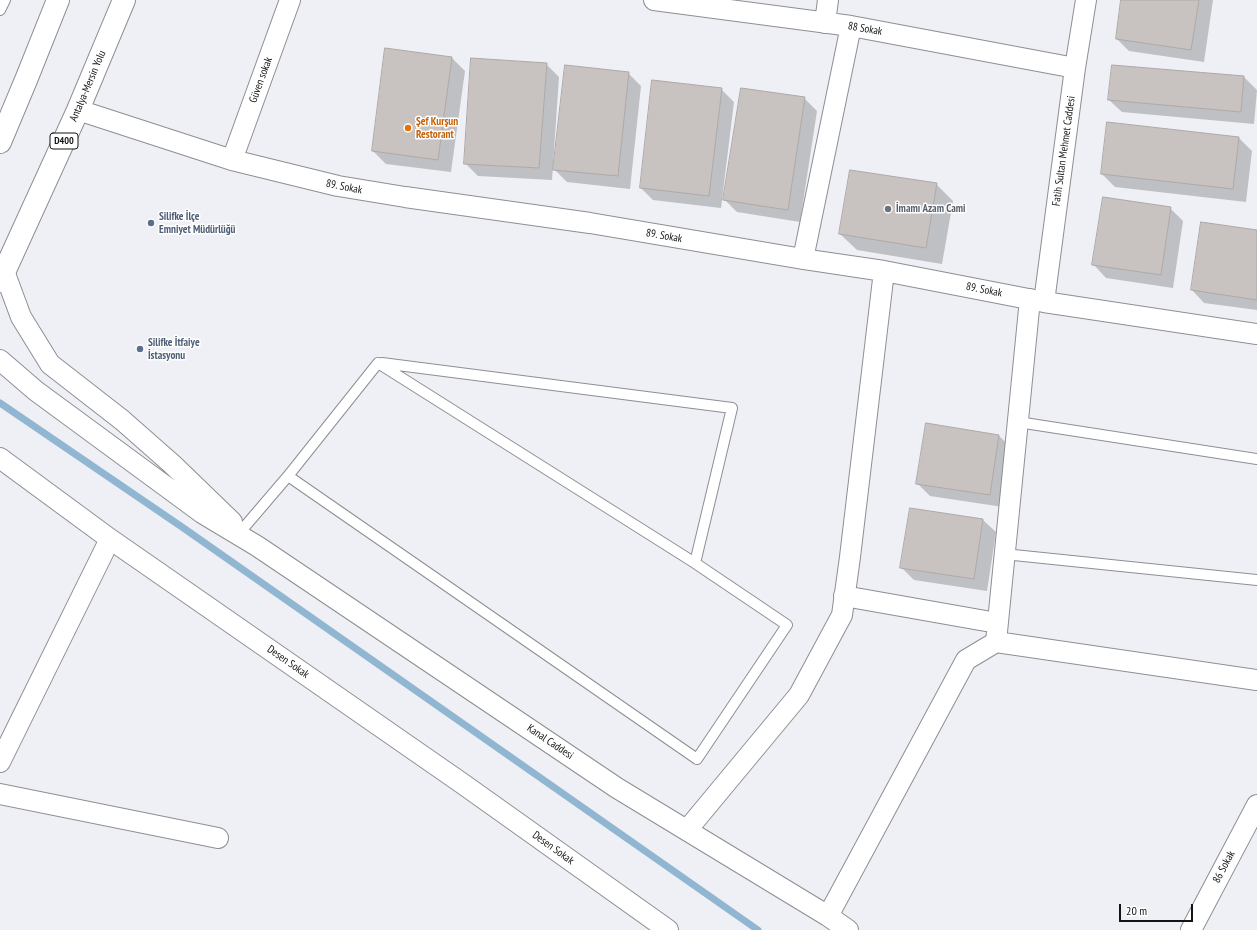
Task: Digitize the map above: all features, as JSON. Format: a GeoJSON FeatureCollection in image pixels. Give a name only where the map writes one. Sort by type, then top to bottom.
{"type":"FeatureCollection","features":[{"type":"Feature","properties":{"kind":"highway"},"geometry":{"type":"LineString","coordinates":[[0,142],[58,0]]}},
{"type":"Feature","properties":{"kind":"highway","name":"Antalya-Mersin Yolu"},"geometry":{"type":"LineString","coordinates":[[2,276],[78,110],[124,0]]}},
{"type":"Feature","properties":{"kind":"street","name":"Güven sokak"},"geometry":{"type":"LineString","coordinates":[[232,160],[290,0]]}},
{"type":"Feature","properties":{"kind":"street","name":"88 Sokak"},"geometry":{"type":"LineString","coordinates":[[654,0],[851,26],[1075,68]]}},
{"type":"Feature","properties":{"kind":"street"},"geometry":{"type":"LineString","coordinates":[[825,23],[828,0]]}},
{"type":"Feature","properties":{"kind":"street","name":"Fatih Sultan Mehmet Caddesi"},"geometry":{"type":"LineString","coordinates":[[997,633],[1018,422],[1086,0]]}},
{"type":"Feature","properties":{"kind":"street"},"geometry":{"type":"LineString","coordinates":[[802,259],[851,26]]}},
{"type":"Feature","properties":{"kind":"street","name":"89. Sokak"},"geometry":{"type":"LineString","coordinates":[[78,110],[232,160],[338,186],[590,223],[802,259],[884,271],[1037,300],[1257,334]]}},
{"type":"Feature","properties":{"kind":"street"},"geometry":{"type":"LineString","coordinates":[[687,830],[799,695],[842,615],[884,271]]}},
{"type":"Feature","properties":{"kind":"street"},"geometry":{"type":"LineString","coordinates":[[2,276],[21,317],[50,364],[122,420],[172,464],[257,546]]}},
{"type":"Feature","properties":{"kind":"street"},"geometry":{"type":"LineString","coordinates":[[0,360],[9,366],[36,391],[202,513],[257,546]]}},
{"type":"Feature","properties":{"kind":"street","name":"Desen Sokak"},"geometry":{"type":"LineString","coordinates":[[0,458],[110,539],[463,784],[668,930]]}},
{"type":"Feature","properties":{"kind":"street"},"geometry":{"type":"LineString","coordinates":[[0,762],[110,539]]}},
{"type":"Feature","properties":{"kind":"street","name":"Kanal Caddesi"},"geometry":{"type":"LineString","coordinates":[[257,546],[617,788],[828,916],[848,930]]}},
{"type":"Feature","properties":{"kind":"street"},"geometry":{"type":"LineString","coordinates":[[844,596],[997,633],[1257,680]]}},
{"type":"Feature","properties":{"kind":"street"},"geometry":{"type":"LineString","coordinates":[[828,916],[966,660],[997,633]]}},
{"type":"Feature","properties":{"kind":"street"},"geometry":{"type":"LineString","coordinates":[[0,794],[218,838]]}},
{"type":"Feature","properties":{"kind":"street","name":"86 Sokak"},"geometry":{"type":"LineString","coordinates":[[1191,930],[1257,805]]}},
{"type":"Feature","properties":{"kind":"lane"},"geometry":{"type":"LineString","coordinates":[[0,10],[5,0]]}},
{"type":"Feature","properties":{"kind":"lane"},"geometry":{"type":"LineString","coordinates":[[241,531],[288,476],[378,363]]}},
{"type":"Feature","properties":{"kind":"lane"},"geometry":{"type":"LineString","coordinates":[[288,476],[697,759],[787,625],[695,563],[378,363]]}},
{"type":"Feature","properties":{"kind":"lane"},"geometry":{"type":"LineString","coordinates":[[378,363],[732,408],[695,563]]}},
{"type":"Feature","properties":{"kind":"lane"},"geometry":{"type":"LineString","coordinates":[[1018,422],[1257,459]]}},
{"type":"Feature","properties":{"kind":"lane"},"geometry":{"type":"LineString","coordinates":[[1004,554],[1257,580]]}},
{"type":"Feature","properties":{"kind":"building"},"geometry":{"type":"Polygon","coordinates":[[[1121,0],[1199,0],[1191,50],[1116,39],[1121,0]]]}},
{"type":"Feature","properties":{"kind":"building"},"geometry":{"type":"Polygon","coordinates":[[[385,48],[452,57],[438,160],[372,151],[385,48]]]}},
{"type":"Feature","properties":{"kind":"building"},"geometry":{"type":"Polygon","coordinates":[[[471,58],[547,63],[539,168],[464,164],[471,58]]]}},
{"type":"Feature","properties":{"kind":"building"},"geometry":{"type":"Polygon","coordinates":[[[565,65],[629,72],[618,176],[553,170],[565,65]]]}},
{"type":"Feature","properties":{"kind":"building"},"geometry":{"type":"Polygon","coordinates":[[[1112,65],[1244,76],[1241,112],[1108,100],[1112,65]]]}},
{"type":"Feature","properties":{"kind":"building"},"geometry":{"type":"Polygon","coordinates":[[[652,80],[722,88],[709,196],[640,188],[652,80]]]}},
{"type":"Feature","properties":{"kind":"building"},"geometry":{"type":"Polygon","coordinates":[[[741,88],[805,97],[788,210],[723,200],[741,88]]]}},
{"type":"Feature","properties":{"kind":"building"},"geometry":{"type":"Polygon","coordinates":[[[1107,122],[1239,137],[1233,189],[1101,174],[1107,122]]]}},
{"type":"Feature","properties":{"kind":"building","name":"İmamı Azam Cami"},"geometry":{"type":"Polygon","coordinates":[[[850,170],[937,183],[926,248],[839,234],[850,170]]]}},
{"type":"Feature","properties":{"kind":"building"},"geometry":{"type":"Polygon","coordinates":[[[1103,197],[1171,207],[1161,275],[1092,265],[1103,197]]]}},
{"type":"Feature","properties":{"kind":"building"},"geometry":{"type":"Polygon","coordinates":[[[1201,222],[1257,230],[1257,300],[1191,290],[1201,222]]]}},
{"type":"Feature","properties":{"kind":"building"},"geometry":{"type":"Polygon","coordinates":[[[926,423],[999,435],[990,495],[916,484],[926,423]]]}},
{"type":"Feature","properties":{"kind":"building"},"geometry":{"type":"Polygon","coordinates":[[[910,508],[983,519],[974,579],[900,568],[910,508]]]}},
{"type":"Feature","properties":{"kind":"waterway"},"geometry":{"type":"LineString","coordinates":[[0,403],[182,527],[758,930]]}},
{"type":"Feature","properties":{"kind":"place","name":"Şef Kurşun Restorant"},"geometry":{"type":"Point","coordinates":[408,128]}},
{"type":"Feature","properties":{"kind":"place","name":"İmamı Azam Cami"},"geometry":{"type":"Point","coordinates":[888,209]}},
{"type":"Feature","properties":{"kind":"place","name":"Silifke İlçe Emniyet Müdürlüğü"},"geometry":{"type":"Point","coordinates":[151,223]}},
{"type":"Feature","properties":{"kind":"place","name":"Silifke İtfaiye İstasyonu"},"geometry":{"type":"Point","coordinates":[140,349]}}]}
